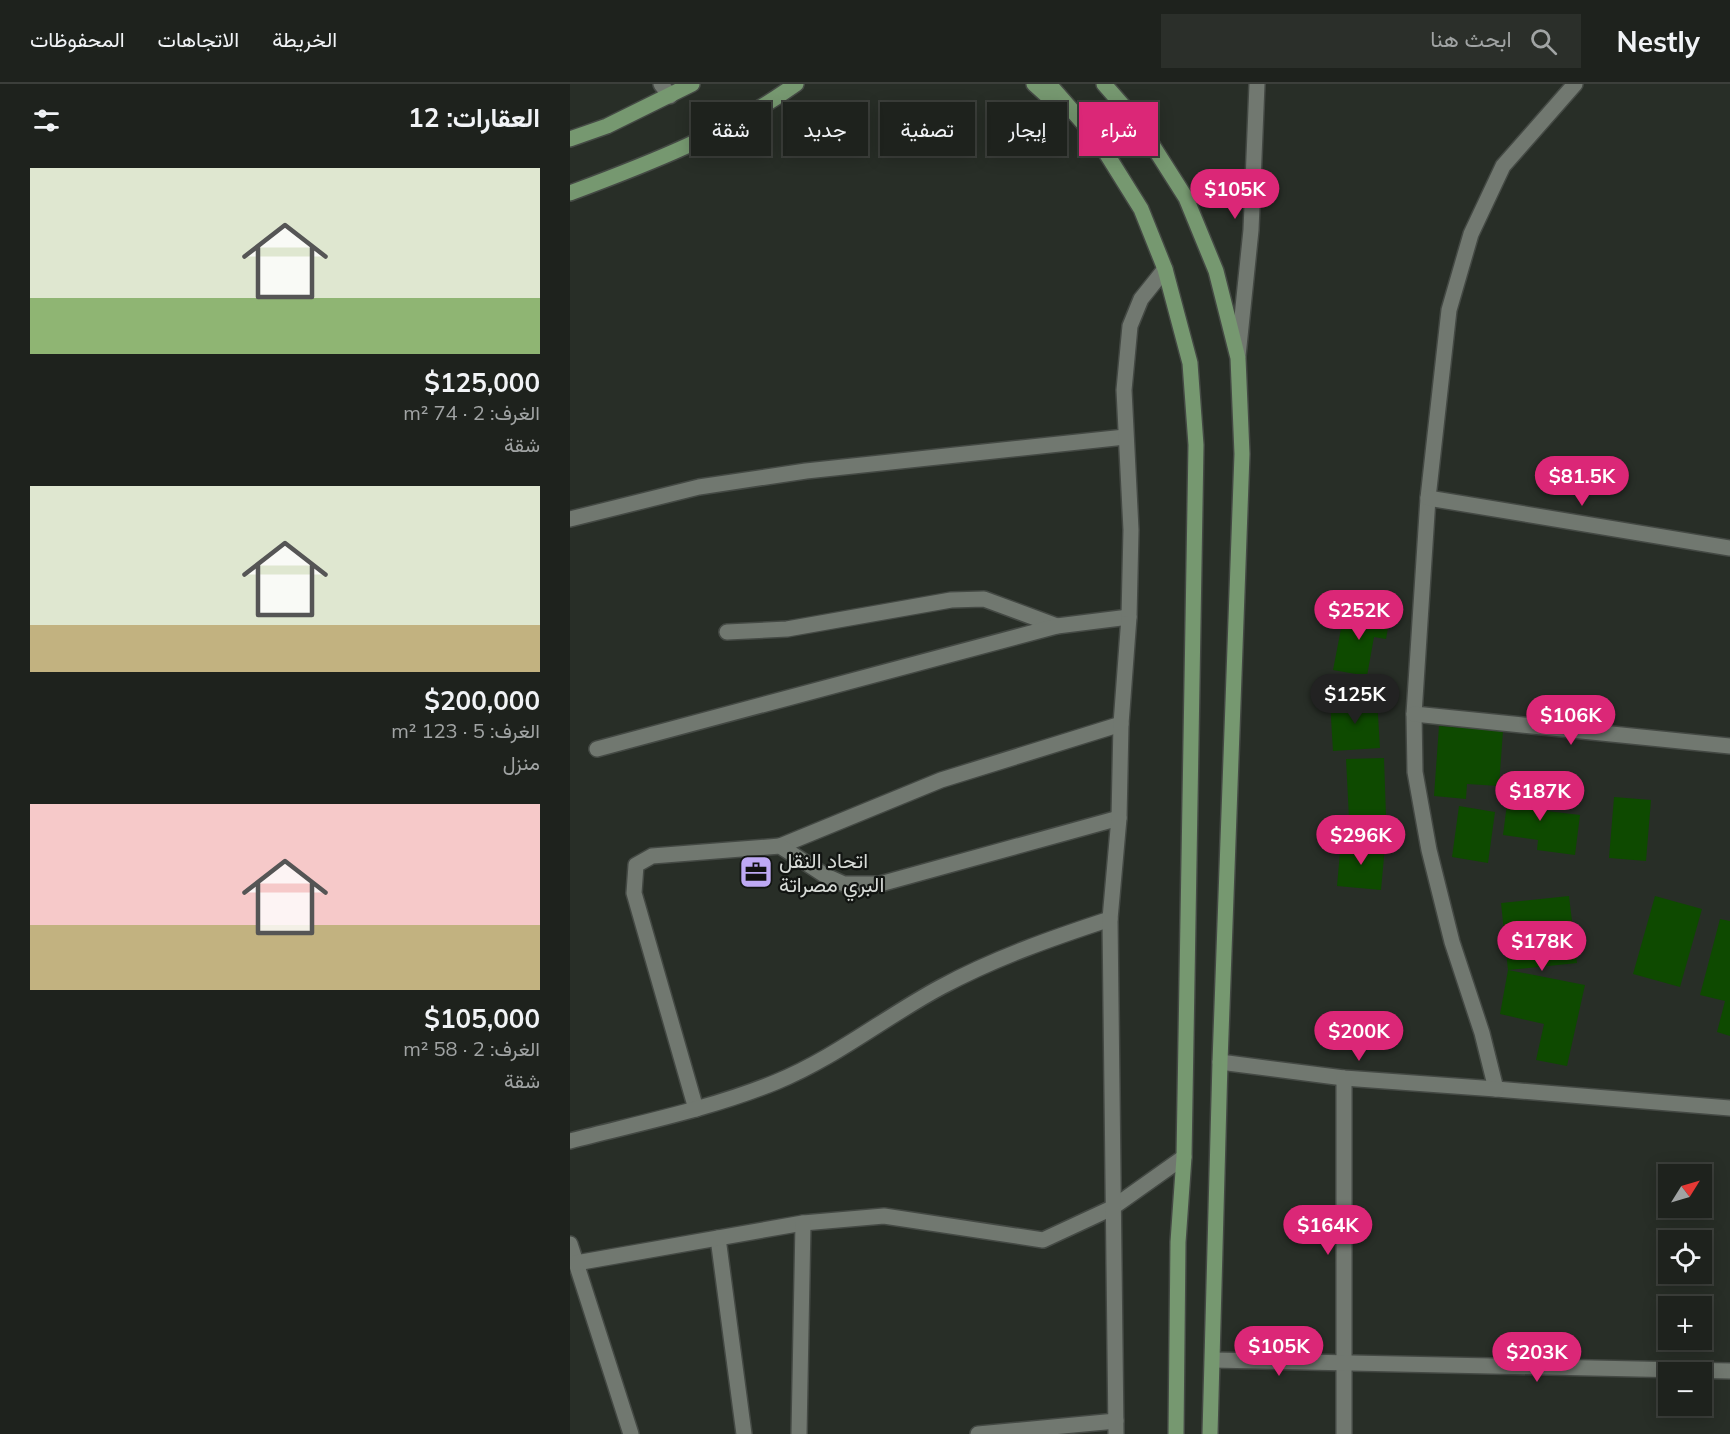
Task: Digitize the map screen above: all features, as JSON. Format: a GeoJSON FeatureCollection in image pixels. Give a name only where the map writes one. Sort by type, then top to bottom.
{"type":"FeatureCollection","features":[{"type":"Feature","properties":{"kind":"main road"},"geometry":{"type":"LineString","coordinates":[[570,139],[607,126],[665,90],[692,84]]}},
{"type":"Feature","properties":{"kind":"main road"},"geometry":{"type":"LineString","coordinates":[[781,95],[796,84]]}},
{"type":"Feature","properties":{"kind":"main road"},"geometry":{"type":"LineString","coordinates":[[570,193],[628,172],[699,140],[804,84]]}},
{"type":"Feature","properties":{"kind":"main road"},"geometry":{"type":"LineString","coordinates":[[1034,84],[1079,123]]}},
{"type":"Feature","properties":{"kind":"main road"},"geometry":{"type":"LineString","coordinates":[[1049,84],[1079,118]]}},
{"type":"Feature","properties":{"kind":"main road"},"geometry":{"type":"LineString","coordinates":[[1104,84],[1119,102]]}},
{"type":"Feature","properties":{"kind":"main road"},"geometry":{"type":"LineString","coordinates":[[1114,84],[1126,102]]}},
{"type":"Feature","properties":{"kind":"main road"},"geometry":{"type":"LineString","coordinates":[[1158,153],[1186,198],[1216,271],[1238,358],[1242,454],[1220,1062],[1210,1434]]}},
{"type":"Feature","properties":{"kind":"main road"},"geometry":{"type":"LineString","coordinates":[[1108,156],[1141,209],[1165,268],[1190,363],[1196,445],[1184,1157],[1178,1242],[1176,1434]]}},
{"type":"Feature","properties":{"kind":"street"},"geometry":{"type":"LineString","coordinates":[[1238,358],[1251,230],[1257,84]]}},
{"type":"Feature","properties":{"kind":"street"},"geometry":{"type":"LineString","coordinates":[[1496,1089],[1482,1033],[1452,942],[1429,850],[1415,772],[1414,714],[1428,498],[1449,310],[1471,234],[1503,166],[1575,84]]}},
{"type":"Feature","properties":{"kind":"street"},"geometry":{"type":"LineString","coordinates":[[978,1434],[1116,1427],[1110,919],[1119,818],[1121,724],[1129,617],[1131,530],[1124,390],[1130,326],[1141,299],[1165,268]]}},
{"type":"Feature","properties":{"kind":"street"},"geometry":{"type":"LineString","coordinates":[[570,519],[699,487],[806,471],[1125,437]]}},
{"type":"Feature","properties":{"kind":"street"},"geometry":{"type":"LineString","coordinates":[[1428,498],[1730,548]]}},
{"type":"Feature","properties":{"kind":"street"},"geometry":{"type":"LineString","coordinates":[[727,632],[787,629],[951,600],[984,599],[1057,626]]}},
{"type":"Feature","properties":{"kind":"street"},"geometry":{"type":"LineString","coordinates":[[597,749],[1057,626],[1129,617]]}},
{"type":"Feature","properties":{"kind":"street"},"geometry":{"type":"LineString","coordinates":[[1414,714],[1730,746]]}},
{"type":"Feature","properties":{"kind":"street"},"geometry":{"type":"LineString","coordinates":[[696,1109],[634,893],[636,865],[652,856],[780,846],[941,780],[1121,724]]}},
{"type":"Feature","properties":{"kind":"street"},"geometry":{"type":"LineString","coordinates":[[780,846],[826,876],[844,884],[880,884],[1119,818]]}},
{"type":"Feature","properties":{"kind":"street"},"geometry":{"type":"LineString","coordinates":[[570,1141],[696,1109],[776,1082],[834,1052],[942,987],[1022,949],[1110,919]]}},
{"type":"Feature","properties":{"kind":"street"},"geometry":{"type":"LineString","coordinates":[[1220,1062],[1344,1078],[1730,1108]]}},
{"type":"Feature","properties":{"kind":"street"},"geometry":{"type":"LineString","coordinates":[[1344,1078],[1344,1434]]}},
{"type":"Feature","properties":{"kind":"street"},"geometry":{"type":"LineString","coordinates":[[576,1263],[803,1223],[884,1216],[1043,1240],[1112,1208],[1184,1157]]}},
{"type":"Feature","properties":{"kind":"street"},"geometry":{"type":"LineString","coordinates":[[799,1434],[803,1223]]}},
{"type":"Feature","properties":{"kind":"street"},"geometry":{"type":"LineString","coordinates":[[718,1238],[744,1434]]}},
{"type":"Feature","properties":{"kind":"street"},"geometry":{"type":"LineString","coordinates":[[570,1244],[631,1434]]}},
{"type":"Feature","properties":{"kind":"street"},"geometry":{"type":"LineString","coordinates":[[1213,1360],[1730,1371]]}},
{"type":"Feature","properties":{"kind":"building"},"geometry":{"type":"Polygon","coordinates":[[[1345,608],[1390,617],[1386,639],[1374,637],[1367,676],[1333,670],[1345,608]]]}},
{"type":"Feature","properties":{"kind":"building"},"geometry":{"type":"Polygon","coordinates":[[[1377,699],[1380,748],[1333,751],[1330,702],[1377,699]]]}},
{"type":"Feature","properties":{"kind":"building"},"geometry":{"type":"Polygon","coordinates":[[[1439,726],[1503,731],[1499,786],[1467,784],[1466,799],[1434,796],[1439,726]]]}},
{"type":"Feature","properties":{"kind":"building"},"geometry":{"type":"Polygon","coordinates":[[[1384,758],[1386,816],[1349,818],[1346,759],[1384,758]]]}},
{"type":"Feature","properties":{"kind":"building"},"geometry":{"type":"Polygon","coordinates":[[[1509,788],[1549,794],[1547,811],[1580,815],[1575,855],[1537,850],[1538,840],[1503,835],[1509,788]]]}},
{"type":"Feature","properties":{"kind":"building"},"geometry":{"type":"Polygon","coordinates":[[[1614,797],[1651,800],[1646,861],[1609,858],[1614,797]]]}},
{"type":"Feature","properties":{"kind":"building"},"geometry":{"type":"Polygon","coordinates":[[[1459,806],[1495,812],[1488,863],[1452,857],[1459,806]]]}},
{"type":"Feature","properties":{"kind":"building"},"geometry":{"type":"Polygon","coordinates":[[[1341,841],[1385,846],[1381,890],[1337,886],[1341,841]]]}},
{"type":"Feature","properties":{"kind":"building"},"geometry":{"type":"Polygon","coordinates":[[[1569,896],[1577,963],[1508,970],[1501,903],[1569,896]]]}},
{"type":"Feature","properties":{"kind":"building"},"geometry":{"type":"Polygon","coordinates":[[[1655,896],[1702,909],[1680,987],[1633,974],[1655,896]]]}},
{"type":"Feature","properties":{"kind":"building"},"geometry":{"type":"Polygon","coordinates":[[[1720,919],[1730,921],[1730,1036],[1717,1032],[1725,1001],[1700,995],[1720,919]]]}},
{"type":"Feature","properties":{"kind":"building"},"geometry":{"type":"Polygon","coordinates":[[[1508,970],[1585,985],[1567,1066],[1536,1060],[1544,1024],[1500,1014],[1508,970]]]}},
{"type":"Feature","properties":{"kind":"place","name":"اتحاد النقل البري مصراتة"},"geometry":{"type":"Point","coordinates":[756,872]}}]}
